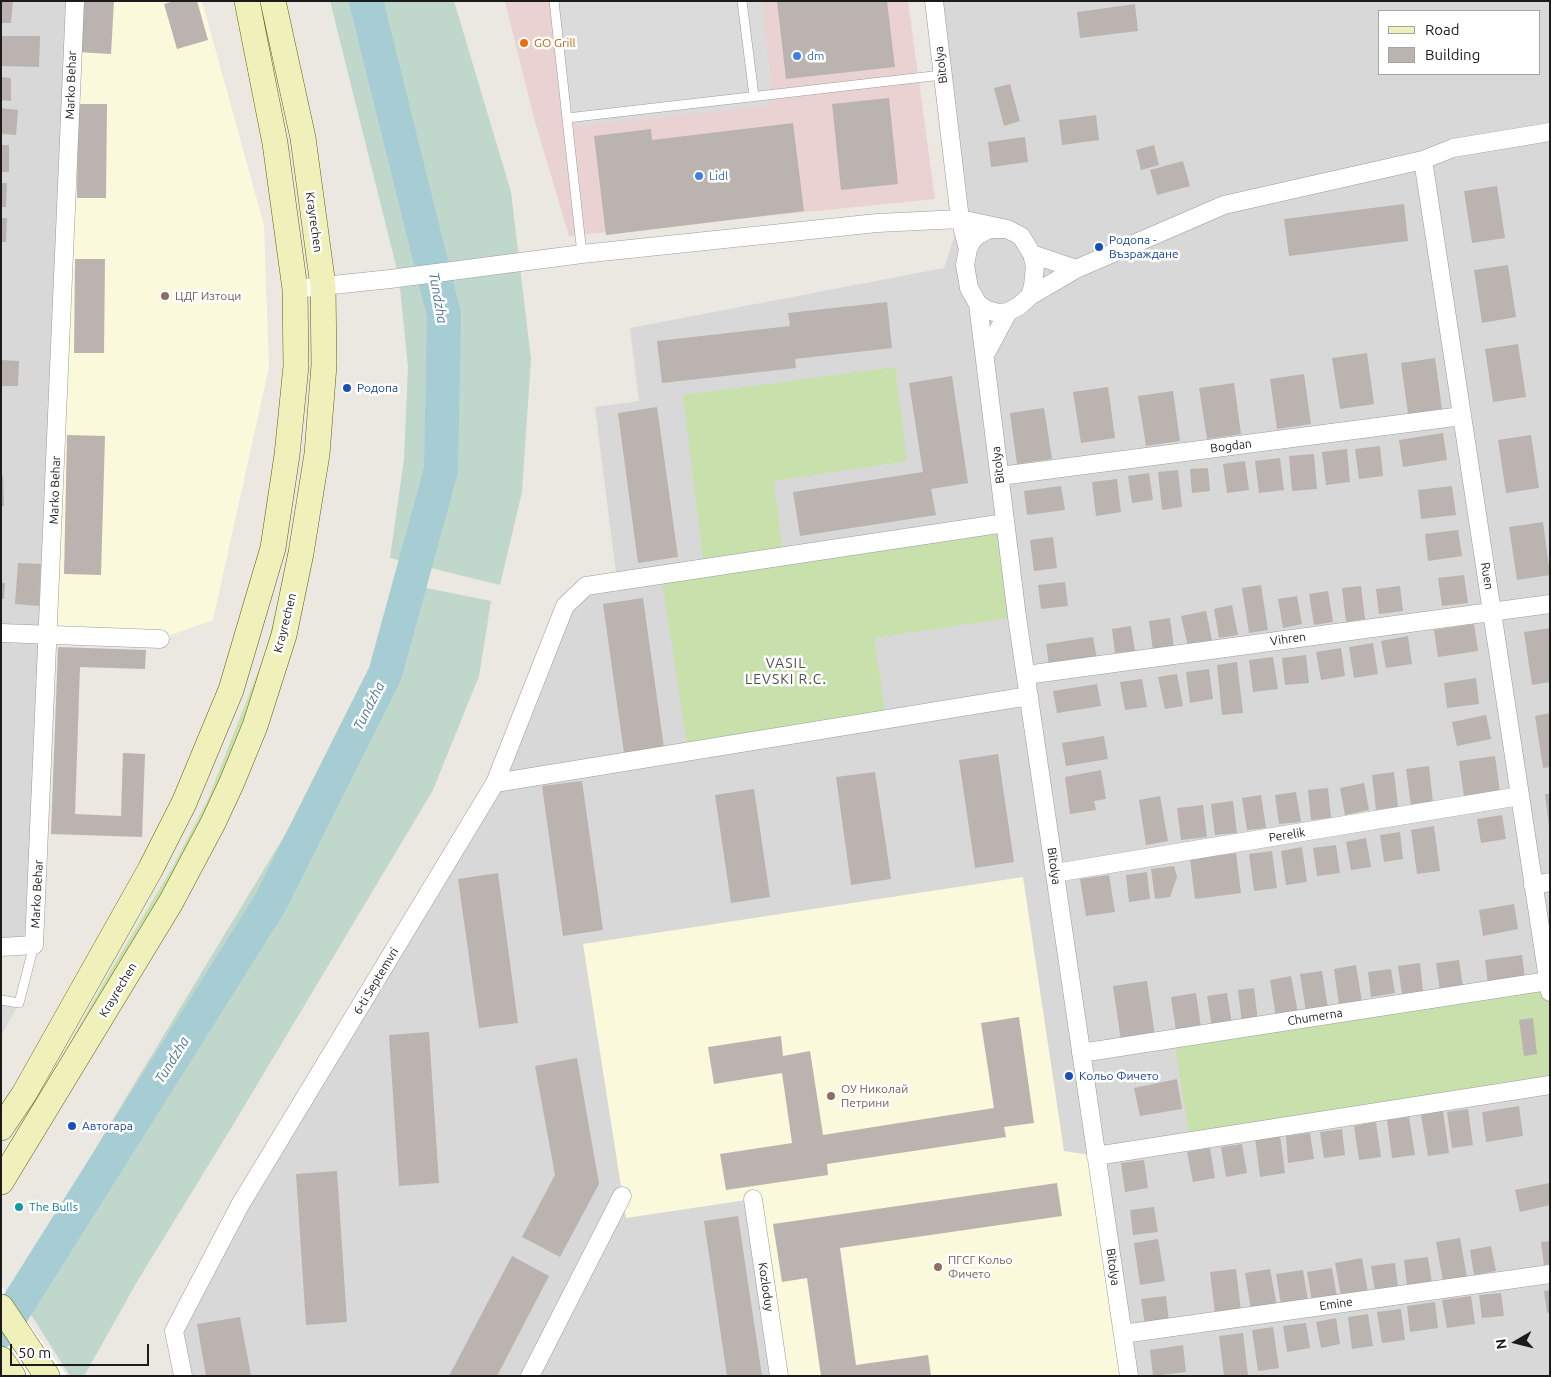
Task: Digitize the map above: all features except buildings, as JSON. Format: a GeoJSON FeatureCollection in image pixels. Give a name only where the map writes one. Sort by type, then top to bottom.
{"type":"FeatureCollection","features":[{"type":"Feature","properties":{"kind":"street","name":"Marko Behar"},"geometry":{"type":"LineString","coordinates":[[1,948],[34,945],[75,1]]}},
{"type":"Feature","properties":{"kind":"street"},"geometry":{"type":"LineString","coordinates":[[1,1128],[24,1094],[154,862],[184,803],[231,690],[272,548],[287,456],[296,366],[295,289],[275,143],[246,1]]}},
{"type":"Feature","properties":{"kind":"street","name":"Krayrechen"},"geometry":{"type":"LineString","coordinates":[[1,1182],[171,902],[216,814],[255,726],[284,635],[301,553],[315,463],[324,365],[323,286],[303,138],[273,1]]}},
{"type":"Feature","properties":{"kind":"street","name":"Bitolya"},"geometry":{"type":"LineString","coordinates":[[934,1],[960,219],[968,249]]}},
{"type":"Feature","properties":{"kind":"street"},"geometry":{"type":"LineString","coordinates":[[1006,229],[989,229],[978,235],[968,249],[965,265],[969,288],[978,304],[987,310],[998,313],[1008,312],[1019,306],[1030,296],[1076,269],[1224,205],[1423,160],[1453,148],[1550,132]]}},
{"type":"Feature","properties":{"kind":"street","name":"Ruen"},"geometry":{"type":"LineString","coordinates":[[1423,160],[1520,796],[1542,884],[1549,986]]}},
{"type":"Feature","properties":{"kind":"street"},"geometry":{"type":"LineString","coordinates":[[295,289],[390,279],[582,254],[877,223],[960,219],[1006,229],[1021,236],[1032,254],[1035,276],[1030,296]]}},
{"type":"Feature","properties":{"kind":"street"},"geometry":{"type":"LineString","coordinates":[[1032,254],[1076,269]]}},
{"type":"Feature","properties":{"kind":"street","name":"Bitolya"},"geometry":{"type":"LineString","coordinates":[[978,304],[1026,675],[1130,1376]]}},
{"type":"Feature","properties":{"kind":"street"},"geometry":{"type":"LineString","coordinates":[[985,355],[1008,312]]}},
{"type":"Feature","properties":{"kind":"street","name":"Bogdan"},"geometry":{"type":"LineString","coordinates":[[1000,476],[1462,416]]}},
{"type":"Feature","properties":{"kind":"street","name":"6-ti Septemvri"},"geometry":{"type":"LineString","coordinates":[[184,1376],[174,1331],[240,1205],[495,783],[565,606],[586,586],[1005,523]]}},
{"type":"Feature","properties":{"kind":"street","name":"Vihren"},"geometry":{"type":"LineString","coordinates":[[1026,675],[1550,604]]}},
{"type":"Feature","properties":{"kind":"street"},"geometry":{"type":"LineString","coordinates":[[1,633],[160,639]]}},
{"type":"Feature","properties":{"kind":"street"},"geometry":{"type":"LineString","coordinates":[[495,783],[1029,696]]}},
{"type":"Feature","properties":{"kind":"street","name":"Perelik"},"geometry":{"type":"LineString","coordinates":[[1055,873],[1520,796]]}},
{"type":"Feature","properties":{"kind":"street","name":"Chumerna"},"geometry":{"type":"LineString","coordinates":[[1081,1053],[1549,986]]}},
{"type":"Feature","properties":{"kind":"street"},"geometry":{"type":"LineString","coordinates":[[1096,1156],[1550,1085]]}},
{"type":"Feature","properties":{"kind":"street"},"geometry":{"type":"LineString","coordinates":[[530,1376],[622,1196]]}},
{"type":"Feature","properties":{"kind":"street","name":"Kozloduy"},"geometry":{"type":"LineString","coordinates":[[753,1199],[779,1376]]}},
{"type":"Feature","properties":{"kind":"street","name":"Emine"},"geometry":{"type":"LineString","coordinates":[[1123,1334],[1550,1274]]}},
{"type":"Feature","properties":{"kind":"street"},"geometry":{"type":"LineString","coordinates":[[1,1307],[47,1376]]}},
{"type":"Feature","properties":{"kind":"street"},"geometry":{"type":"LineString","coordinates":[[1,1359],[13,1376]]}},
{"type":"Feature","properties":{"kind":"lane"},"geometry":{"type":"LineString","coordinates":[[554,1],[582,254]]}},
{"type":"Feature","properties":{"kind":"lane"},"geometry":{"type":"LineString","coordinates":[[742,1],[754,96]]}},
{"type":"Feature","properties":{"kind":"lane"},"geometry":{"type":"LineString","coordinates":[[568,118],[942,75]]}},
{"type":"Feature","properties":{"kind":"lane"},"geometry":{"type":"LineString","coordinates":[[1,1000],[19,1003],[34,945]]}},
{"type":"Feature","properties":{"kind":"shaded area"},"geometry":{"type":"Polygon","coordinates":[[[1,1],[75,1],[34,945],[1,947],[1,1]]]}},
{"type":"Feature","properties":{"kind":"shaded area","name":"ЦДГ Изтоци"},"geometry":{"type":"Polygon","coordinates":[[[75,1],[202,1],[264,225],[269,367],[213,620],[160,639],[49,634],[75,1]]]}},
{"type":"Feature","properties":{"kind":"shaded area"},"geometry":{"type":"Polygon","coordinates":[[[330,1],[454,1],[511,192],[531,359],[522,492],[500,585],[390,558],[404,459],[408,367],[399,278],[330,1]]]}},
{"type":"Feature","properties":{"kind":"shaded area"},"geometry":{"type":"Polygon","coordinates":[[[505,1],[908,1],[935,199],[569,236],[534,118],[505,1]]]}},
{"type":"Feature","properties":{"kind":"shaded area"},"geometry":{"type":"Polygon","coordinates":[[[554,1],[762,1],[773,105],[577,126],[576,118],[567,118],[554,1]]]}},
{"type":"Feature","properties":{"kind":"shaded area"},"geometry":{"type":"Polygon","coordinates":[[[934,1],[1550,1],[1550,1376],[183,1376],[174,1331],[495,783],[565,606],[617,581],[595,407],[639,401],[630,328],[944,268],[960,219],[934,1]]]}},
{"type":"Feature","properties":{"kind":"shaded area"},"geometry":{"type":"Polygon","coordinates":[[[397,582],[491,601],[479,676],[433,790],[138,1280],[84,1376],[70,1376],[14,1288],[107,1129],[318,780],[369,673],[397,582]]]}},
{"type":"Feature","properties":{"kind":"shaded area","name":"ОУ Николай Петрини"},"geometry":{"type":"Polygon","coordinates":[[[1023,877],[1064,1151],[1096,1156],[1129,1376],[779,1376],[753,1199],[626,1218],[583,944],[1023,877]]]}},
{"type":"Feature","properties":{"kind":"shaded area"},"geometry":{"type":"Polygon","coordinates":[[[1,1000],[19,1003],[1,1036],[1,1000]]]}},
{"type":"Feature","properties":{"kind":"green space"},"geometry":{"type":"Polygon","coordinates":[[[895,367],[907,461],[774,481],[783,556],[1005,523],[1017,617],[874,638],[886,719],[688,752],[661,574],[704,567],[683,395],[895,367]]]}},
{"type":"Feature","properties":{"kind":"green space"},"geometry":{"type":"Polygon","coordinates":[[[288,567],[295,568],[241,734],[181,871],[59,1063],[107,977],[172,868],[208,799],[265,654],[288,567]]]}},
{"type":"Feature","properties":{"kind":"green space"},"geometry":{"type":"Polygon","coordinates":[[[1548,981],[1550,992],[1550,1085],[1190,1141],[1174,1039],[1548,981]]]}},
{"type":"Feature","properties":{"kind":"pier"},"geometry":{"type":"Polygon","coordinates":[[[1,1285],[67,1376],[1,1376],[1,1285]]]}},
{"type":"Feature","properties":{"kind":"waterway","name":"Tundzha"},"geometry":{"type":"LineString","coordinates":[[1,1331],[269,905],[385,674],[441,470],[444,315],[366,1]]}},
{"type":"Feature","properties":{"kind":"place","name":"GO Grill"},"geometry":{"type":"Point","coordinates":[524,43]}},
{"type":"Feature","properties":{"kind":"place","name":"dm"},"geometry":{"type":"Point","coordinates":[797,56]}},
{"type":"Feature","properties":{"kind":"place","name":"Lidl"},"geometry":{"type":"Point","coordinates":[699,176]}},
{"type":"Feature","properties":{"kind":"place","name":"Родопа - Възраждане"},"geometry":{"type":"Point","coordinates":[1099,247]}},
{"type":"Feature","properties":{"kind":"place","name":"ЦДГ Изтоци"},"geometry":{"type":"Point","coordinates":[165,296]}},
{"type":"Feature","properties":{"kind":"place","name":"Родопа"},"geometry":{"type":"Point","coordinates":[347,388]}},
{"type":"Feature","properties":{"kind":"place","name":"Кольо Фичето"},"geometry":{"type":"Point","coordinates":[1069,1076]}},
{"type":"Feature","properties":{"kind":"place","name":"ОУ Николай Петрини"},"geometry":{"type":"Point","coordinates":[831,1096]}},
{"type":"Feature","properties":{"kind":"place","name":"Автогара"},"geometry":{"type":"Point","coordinates":[72,1126]}},
{"type":"Feature","properties":{"kind":"place","name":"The Bulls"},"geometry":{"type":"Point","coordinates":[19,1207]}},
{"type":"Feature","properties":{"kind":"place","name":"ПГСГ Кольо Фичето"},"geometry":{"type":"Point","coordinates":[938,1267]}},
{"type":"Feature","properties":{"kind":"district","name":"VASIL LEVSKI R.C."},"geometry":{"type":"Point","coordinates":[786,672]}}]}
